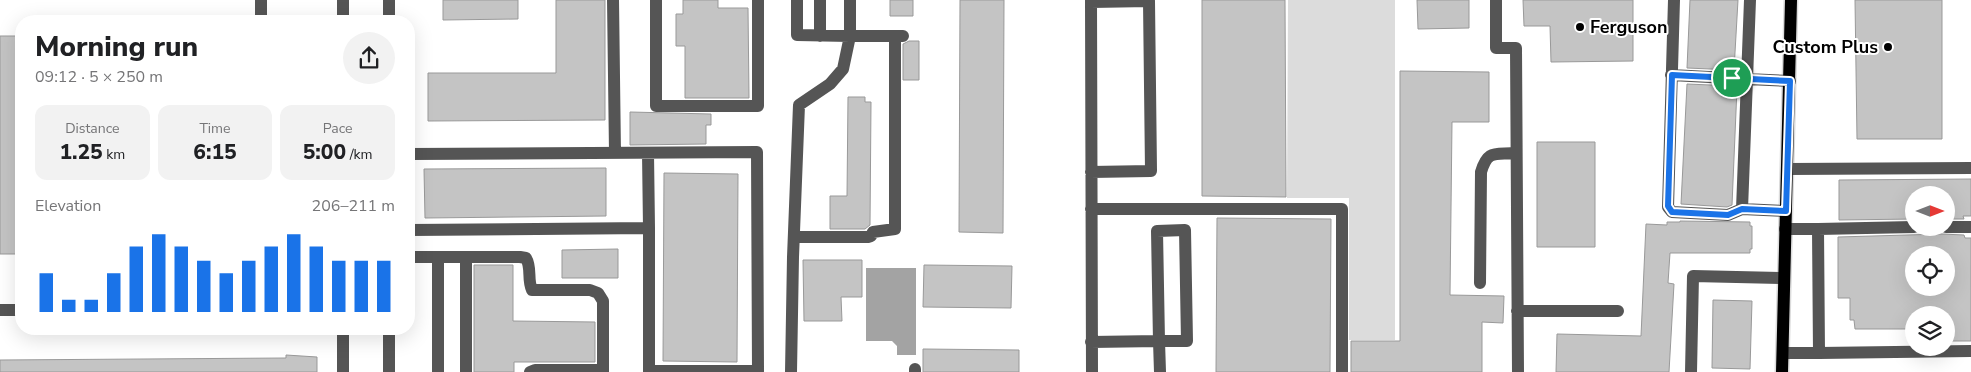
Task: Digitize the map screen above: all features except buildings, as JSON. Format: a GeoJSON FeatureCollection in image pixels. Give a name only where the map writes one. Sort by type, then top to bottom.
{"type":"FeatureCollection","features":[{"type":"Feature","properties":{"kind":"main road"},"geometry":{"type":"LineString","coordinates":[[1782,372],[1791,0]]}},
{"type":"Feature","properties":{"kind":"street"},"geometry":{"type":"LineString","coordinates":[[260,0],[261,15]]}},
{"type":"Feature","properties":{"kind":"street"},"geometry":{"type":"LineString","coordinates":[[343,0],[343,15]]}},
{"type":"Feature","properties":{"kind":"street"},"geometry":{"type":"LineString","coordinates":[[389,0],[389,15]]}},
{"type":"Feature","properties":{"kind":"street"},"geometry":{"type":"LineString","coordinates":[[613,0],[615,153]]}},
{"type":"Feature","properties":{"kind":"street"},"geometry":{"type":"LineString","coordinates":[[656,0],[656,106],[684,106],[758,106],[758,0]]}},
{"type":"Feature","properties":{"kind":"street"},"geometry":{"type":"LineString","coordinates":[[794,238],[868,237],[873,232],[895,229],[899,37],[797,35],[797,0]]}},
{"type":"Feature","properties":{"kind":"street"},"geometry":{"type":"LineString","coordinates":[[820,0],[820,36]]}},
{"type":"Feature","properties":{"kind":"street"},"geometry":{"type":"LineString","coordinates":[[791,372],[799,105],[830,84],[843,69],[850,36],[850,0]]}},
{"type":"Feature","properties":{"kind":"street"},"geometry":{"type":"LineString","coordinates":[[1496,0],[1496,48],[1516,48],[1518,372]]}},
{"type":"Feature","properties":{"kind":"street"},"geometry":{"type":"LineString","coordinates":[[1674,0],[1669,210],[1672,212],[1728,215],[1742,209],[1786,211]]}},
{"type":"Feature","properties":{"kind":"street"},"geometry":{"type":"LineString","coordinates":[[1742,209],[1750,0]]}},
{"type":"Feature","properties":{"kind":"street"},"geometry":{"type":"LineString","coordinates":[[1091,172],[1151,171],[1149,1],[1091,1],[1091,172],[1091,210],[1092,372]]}},
{"type":"Feature","properties":{"kind":"street"},"geometry":{"type":"LineString","coordinates":[[1672,75],[1790,81]]}},
{"type":"Feature","properties":{"kind":"street"},"geometry":{"type":"LineString","coordinates":[[415,154],[648,152],[757,152],[758,371],[649,371],[648,152]]}},
{"type":"Feature","properties":{"kind":"street"},"geometry":{"type":"LineString","coordinates":[[1480,283],[1481,172],[1485,159],[1490,155],[1516,153]]}},
{"type":"Feature","properties":{"kind":"street"},"geometry":{"type":"LineString","coordinates":[[1787,169],[1971,168]]}},
{"type":"Feature","properties":{"kind":"street"},"geometry":{"type":"LineString","coordinates":[[1091,210],[1342,208],[1342,372]]}},
{"type":"Feature","properties":{"kind":"street"},"geometry":{"type":"LineString","coordinates":[[1955,227],[1971,226]]}},
{"type":"Feature","properties":{"kind":"street"},"geometry":{"type":"LineString","coordinates":[[1786,229],[1905,227]]}},
{"type":"Feature","properties":{"kind":"street"},"geometry":{"type":"LineString","coordinates":[[415,230],[649,228]]}},
{"type":"Feature","properties":{"kind":"street"},"geometry":{"type":"LineString","coordinates":[[1818,229],[1819,353]]}},
{"type":"Feature","properties":{"kind":"street"},"geometry":{"type":"LineString","coordinates":[[1092,342],[1159,341],[1187,341],[1185,230],[1158,231],[1159,341],[1160,372]]}},
{"type":"Feature","properties":{"kind":"street"},"geometry":{"type":"LineString","coordinates":[[415,257],[526,258],[529,264],[529,284],[532,290],[590,290],[598,293],[603,301],[603,371],[535,370],[530,372]]}},
{"type":"Feature","properties":{"kind":"street"},"geometry":{"type":"LineString","coordinates":[[438,257],[438,372]]}},
{"type":"Feature","properties":{"kind":"street"},"geometry":{"type":"LineString","coordinates":[[466,257],[466,372]]}},
{"type":"Feature","properties":{"kind":"street"},"geometry":{"type":"LineString","coordinates":[[1691,372],[1693,276],[1784,278]]}},
{"type":"Feature","properties":{"kind":"street"},"geometry":{"type":"LineString","coordinates":[[0,310],[15,310]]}},
{"type":"Feature","properties":{"kind":"street"},"geometry":{"type":"LineString","coordinates":[[1517,311],[1618,311]]}},
{"type":"Feature","properties":{"kind":"street"},"geometry":{"type":"LineString","coordinates":[[343,335],[343,372]]}},
{"type":"Feature","properties":{"kind":"street"},"geometry":{"type":"LineString","coordinates":[[388,335],[388,372]]}},
{"type":"Feature","properties":{"kind":"street"},"geometry":{"type":"LineString","coordinates":[[1782,353],[1971,351]]}},
{"type":"Feature","properties":{"kind":"shaded area"},"geometry":{"type":"Polygon","coordinates":[[[1288,0],[1395,0],[1395,340],[1349,340],[1349,198],[1287,198],[1288,0]]]}},
{"type":"Feature","properties":{"kind":"shaded area"},"geometry":{"type":"Polygon","coordinates":[[[866,268],[916,268],[916,355],[897,355],[897,346],[892,341],[866,341],[866,268]]]}},
{"type":"Feature","properties":{"kind":"place","name":"Ferguson"},"geometry":{"type":"Point","coordinates":[1580,27]}},
{"type":"Feature","properties":{"kind":"place","name":"Custom Plus"},"geometry":{"type":"Point","coordinates":[1888,47]}},
{"type":"Feature","properties":{"kind":"route"},"geometry":{"type":"LineString","coordinates":[[1672,75],[1732,78],[1790,81],[1786,211],[1742,209],[1728,215],[1672,212],[1668,206],[1672,75]]}}]}
